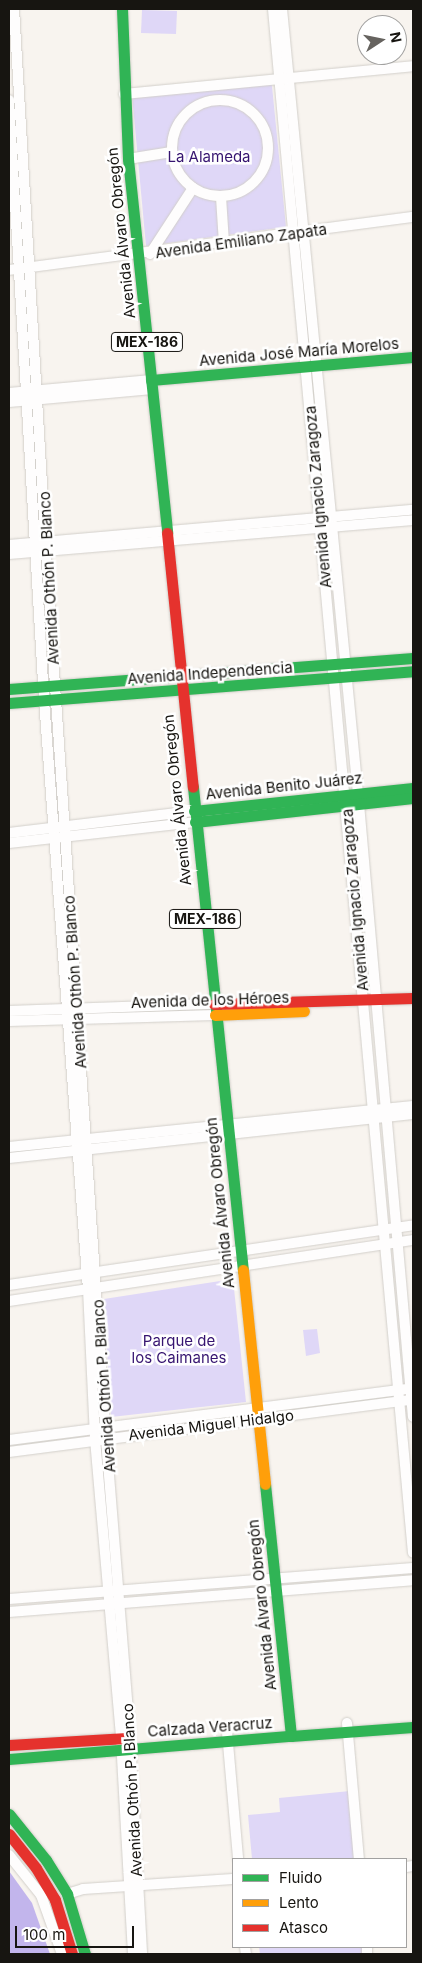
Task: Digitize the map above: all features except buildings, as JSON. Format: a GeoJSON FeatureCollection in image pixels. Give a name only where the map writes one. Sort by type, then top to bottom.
{"type":"FeatureCollection","features":[{"type":"Feature","properties":{"kind":"main road","name":"Avenida Álvaro Obregón"},"geometry":{"type":"LineString","coordinates":[[122,9],[128,159],[144,254],[152,385],[181,690],[290,1732]]}},
{"type":"Feature","properties":{"kind":"main road","name":"Avenida José María Morelos"},"geometry":{"type":"LineString","coordinates":[[152,385],[310,371],[413,357]]}},
{"type":"Feature","properties":{"kind":"main road","name":"Avenida José María Morelos"},"geometry":{"type":"LineString","coordinates":[[310,371],[413,367]]}},
{"type":"Feature","properties":{"kind":"main road","name":"Avenida Independencia"},"geometry":{"type":"LineString","coordinates":[[9,690],[413,658]]}},
{"type":"Feature","properties":{"kind":"main road"},"geometry":{"type":"LineString","coordinates":[[285,668],[287,682]]}},
{"type":"Feature","properties":{"kind":"main road","name":"Avenida Independencia"},"geometry":{"type":"LineString","coordinates":[[9,703],[413,671]]}},
{"type":"Feature","properties":{"kind":"main road"},"geometry":{"type":"LineString","coordinates":[[210,673],[211,688]]}},
{"type":"Feature","properties":{"kind":"main road","name":"Avenida Benito Juárez"},"geometry":{"type":"LineString","coordinates":[[194,817],[345,800],[413,788]]}},
{"type":"Feature","properties":{"kind":"main road","name":"Avenida Benito Juárez"},"geometry":{"type":"LineString","coordinates":[[359,798],[413,798]]}},
{"type":"Feature","properties":{"kind":"main road","name":"Avenida de los Héroes"},"geometry":{"type":"LineString","coordinates":[[370,1004],[413,998]]}},
{"type":"Feature","properties":{"kind":"main road","name":"Avenida de los Héroes"},"geometry":{"type":"LineString","coordinates":[[214,1009],[370,1004],[413,1007]]}},
{"type":"Feature","properties":{"kind":"main road","name":"Calzada Veracruz"},"geometry":{"type":"LineString","coordinates":[[347,1728],[413,1719]]}},
{"type":"Feature","properties":{"kind":"main road","name":"Calzada Veracruz"},"geometry":{"type":"LineString","coordinates":[[9,1745],[126,1743],[347,1728],[413,1727]]}},
{"type":"Feature","properties":{"kind":"main road","name":"Calzada Veracruz"},"geometry":{"type":"LineString","coordinates":[[9,1759],[126,1743]]}},
{"type":"Feature","properties":{"kind":"main road"},"geometry":{"type":"LineString","coordinates":[[9,1814],[46,1860],[67,1894],[75,1912],[85,1954]]}},
{"type":"Feature","properties":{"kind":"main road"},"geometry":{"type":"LineString","coordinates":[[9,1834],[36,1868],[54,1900],[72,1954]]}},
{"type":"Feature","properties":{"kind":"street","name":"Avenida Othón P. Blanco"},"geometry":{"type":"LineString","coordinates":[[14,9],[19,269]]}},
{"type":"Feature","properties":{"kind":"street","name":"Avenida Ignacio Zaragoza"},"geometry":{"type":"LineString","coordinates":[[273,9],[280,39],[284,79],[323,524],[338,664],[359,798],[370,1004],[369,1059],[384,1229],[391,1243],[412,1388],[413,1417]]}},
{"type":"Feature","properties":{"kind":"street","name":"Avenida Ignacio Zaragoza"},"geometry":{"type":"LineString","coordinates":[[280,39],[282,9]]}},
{"type":"Feature","properties":{"kind":"street"},"geometry":{"type":"LineString","coordinates":[[124,94],[212,87],[413,66]]}},
{"type":"Feature","properties":{"kind":"street","name":"Avenida Ignacio Zaragoza"},"geometry":{"type":"LineString","coordinates":[[284,79],[285,141],[297,233]]}},
{"type":"Feature","properties":{"kind":"street"},"geometry":{"type":"LineString","coordinates":[[212,87],[214,100]]}},
{"type":"Feature","properties":{"kind":"street","name":"Avenida Othón P. Blanco"},"geometry":{"type":"LineString","coordinates":[[9,100],[19,269],[33,395],[50,700],[72,1014],[91,1273],[119,1603],[137,1953]]}},
{"type":"Feature","properties":{"kind":"street"},"geometry":{"type":"LineString","coordinates":[[214,100],[233,101],[250,110],[263,125],[268,143],[267,163],[258,180],[242,192],[221,197],[205,195],[193,188],[177,170],[171,152],[173,134],[182,118],[196,106],[214,100]]}},
{"type":"Feature","properties":{"kind":"street"},"geometry":{"type":"LineString","coordinates":[[268,143],[285,141]]}},
{"type":"Feature","properties":{"kind":"street"},"geometry":{"type":"LineString","coordinates":[[128,159],[171,152]]}},
{"type":"Feature","properties":{"kind":"street"},"geometry":{"type":"LineString","coordinates":[[144,254],[193,188]]}},
{"type":"Feature","properties":{"kind":"street"},"geometry":{"type":"LineString","coordinates":[[221,197],[224,243]]}},
{"type":"Feature","properties":{"kind":"street","name":"Avenida Emiliano Zapata"},"geometry":{"type":"LineString","coordinates":[[19,269],[413,217]]}},
{"type":"Feature","properties":{"kind":"street","name":"Avenida Ignacio Zaragoza"},"geometry":{"type":"LineString","coordinates":[[310,371],[330,516]]}},
{"type":"Feature","properties":{"kind":"street","name":"Avenida José María Morelos"},"geometry":{"type":"LineString","coordinates":[[9,393],[33,395],[152,385]]}},
{"type":"Feature","properties":{"kind":"street","name":"Avenida José María Morelos"},"geometry":{"type":"LineString","coordinates":[[9,402],[33,395]]}},
{"type":"Feature","properties":{"kind":"street"},"geometry":{"type":"LineString","coordinates":[[323,524],[330,516],[413,510]]}},
{"type":"Feature","properties":{"kind":"street"},"geometry":{"type":"LineString","coordinates":[[9,554],[42,547],[323,524],[413,520]]}},
{"type":"Feature","properties":{"kind":"street"},"geometry":{"type":"LineString","coordinates":[[9,545],[42,547]]}},
{"type":"Feature","properties":{"kind":"street","name":"Avenida Ignacio Zaragoza"},"geometry":{"type":"LineString","coordinates":[[340,677],[345,800],[370,1004],[380,1059],[396,1227],[391,1243],[399,1390],[413,1553]]}},
{"type":"Feature","properties":{"kind":"street","name":"Avenida Benito Juárez"},"geometry":{"type":"LineString","coordinates":[[9,833],[60,832],[194,817]]}},
{"type":"Feature","properties":{"kind":"street","name":"Avenida Benito Juárez"},"geometry":{"type":"LineString","coordinates":[[9,843],[60,832]]}},
{"type":"Feature","properties":{"kind":"street","name":"Avenida de los Héroes"},"geometry":{"type":"LineString","coordinates":[[9,1011],[72,1014],[214,1009]]}},
{"type":"Feature","properties":{"kind":"street","name":"Avenida de los Héroes"},"geometry":{"type":"LineString","coordinates":[[9,1022],[72,1014]]}},
{"type":"Feature","properties":{"kind":"street"},"geometry":{"type":"LineString","coordinates":[[369,1059],[380,1059]]}},
{"type":"Feature","properties":{"kind":"street"},"geometry":{"type":"LineString","coordinates":[[385,1113],[413,1106]]}},
{"type":"Feature","properties":{"kind":"street"},"geometry":{"type":"LineString","coordinates":[[9,1158],[82,1145],[227,1129],[385,1113],[413,1114]]}},
{"type":"Feature","properties":{"kind":"street"},"geometry":{"type":"LineString","coordinates":[[9,1147],[82,1145]]}},
{"type":"Feature","properties":{"kind":"street"},"geometry":{"type":"LineString","coordinates":[[9,1285],[413,1225]]}},
{"type":"Feature","properties":{"kind":"street"},"geometry":{"type":"LineString","coordinates":[[9,1302],[413,1240]]}},
{"type":"Feature","properties":{"kind":"street","name":"Avenida Othón P. Blanco"},"geometry":{"type":"LineString","coordinates":[[93,1289],[95,1439],[106,1592],[126,1743]]}},
{"type":"Feature","properties":{"kind":"street","name":"Avenida Miguel Hidalgo"},"geometry":{"type":"LineString","coordinates":[[257,1414],[412,1388]]}},
{"type":"Feature","properties":{"kind":"street","name":"Avenida Miguel Hidalgo"},"geometry":{"type":"LineString","coordinates":[[9,1452],[95,1439],[106,1433],[257,1414],[412,1399]]}},
{"type":"Feature","properties":{"kind":"street","name":"Avenida Miguel Hidalgo"},"geometry":{"type":"LineString","coordinates":[[9,1440],[95,1428],[106,1433]]}},
{"type":"Feature","properties":{"kind":"street"},"geometry":{"type":"LineString","coordinates":[[9,1599],[413,1568]]}},
{"type":"Feature","properties":{"kind":"street"},"geometry":{"type":"LineString","coordinates":[[9,1612],[413,1580]]}},
{"type":"Feature","properties":{"kind":"street"},"geometry":{"type":"LineString","coordinates":[[347,1728],[359,1858]]}},
{"type":"Feature","properties":{"kind":"street"},"geometry":{"type":"LineString","coordinates":[[228,1736],[238,1858]]}},
{"type":"Feature","properties":{"kind":"street"},"geometry":{"type":"LineString","coordinates":[[9,1855],[41,1895],[62,1954]]}},
{"type":"Feature","properties":{"kind":"street"},"geometry":{"type":"LineString","coordinates":[[67,1894],[83,1890],[232,1879]]}},
{"type":"Feature","properties":{"kind":"green space"},"geometry":{"type":"Polygon","coordinates":[[[142,10],[177,11],[176,34],[141,33],[142,10]]]}},
{"type":"Feature","properties":{"kind":"green space","name":"La Alameda"},"geometry":{"type":"Polygon","coordinates":[[[271,76],[286,227],[146,246],[132,95],[271,76]]]}},
{"type":"Feature","properties":{"kind":"green space","name":"Parque de los Caimanes"},"geometry":{"type":"Polygon","coordinates":[[[233,1279],[246,1402],[111,1417],[104,1299],[233,1279]]]}},
{"type":"Feature","properties":{"kind":"green space"},"geometry":{"type":"Polygon","coordinates":[[[317,1329],[320,1353],[306,1356],[303,1330],[317,1329]]]}},
{"type":"Feature","properties":{"kind":"green space"},"geometry":{"type":"Polygon","coordinates":[[[350,1791],[356,1858],[252,1858],[248,1815],[280,1812],[279,1798],[350,1791]]]}},
{"type":"Feature","properties":{"kind":"green space"},"geometry":{"type":"Polygon","coordinates":[[[259,1948],[364,1948],[365,1954],[260,1954],[259,1948]]]}},
{"type":"Feature","properties":{"kind":"shaded area"},"geometry":{"type":"Polygon","coordinates":[[[9,1871],[32,1903],[50,1954],[9,1954],[9,1871]]]}},
{"type":"Feature","properties":{"kind":"traffic: fast"},"geometry":{"type":"LineString","coordinates":[[122,9],[128,159],[167,533]]}},
{"type":"Feature","properties":{"kind":"traffic: fast"},"geometry":{"type":"LineString","coordinates":[[151,380],[413,357]]}},
{"type":"Feature","properties":{"kind":"traffic: fast"},"geometry":{"type":"LineString","coordinates":[[9,689],[413,658]]}},
{"type":"Feature","properties":{"kind":"traffic: fast"},"geometry":{"type":"LineString","coordinates":[[9,703],[413,671]]}},
{"type":"Feature","properties":{"kind":"traffic: fast"},"geometry":{"type":"LineString","coordinates":[[193,787],[243,1270]]}},
{"type":"Feature","properties":{"kind":"traffic: fast"},"geometry":{"type":"LineString","coordinates":[[194,811],[413,788]]}},
{"type":"Feature","properties":{"kind":"traffic: fast"},"geometry":{"type":"LineString","coordinates":[[195,822],[413,798]]}},
{"type":"Feature","properties":{"kind":"traffic: fast"},"geometry":{"type":"LineString","coordinates":[[265,1484],[291,1736],[413,1727]]}},
{"type":"Feature","properties":{"kind":"traffic: fast"},"geometry":{"type":"LineString","coordinates":[[9,1759],[291,1736]]}},
{"type":"Feature","properties":{"kind":"traffic: fast"},"geometry":{"type":"LineString","coordinates":[[9,1814],[46,1860],[67,1894],[85,1954]]}},
{"type":"Feature","properties":{"kind":"traffic: slow"},"geometry":{"type":"LineString","coordinates":[[215,1015],[304,1011]]}},
{"type":"Feature","properties":{"kind":"traffic: slow"},"geometry":{"type":"LineString","coordinates":[[243,1270],[265,1484]]}},
{"type":"Feature","properties":{"kind":"traffic: jam"},"geometry":{"type":"LineString","coordinates":[[167,533],[193,787]]}},
{"type":"Feature","properties":{"kind":"traffic: jam"},"geometry":{"type":"LineString","coordinates":[[214,1004],[413,998]]}},
{"type":"Feature","properties":{"kind":"traffic: jam"},"geometry":{"type":"LineString","coordinates":[[9,1745],[127,1738]]}},
{"type":"Feature","properties":{"kind":"traffic: jam"},"geometry":{"type":"LineString","coordinates":[[9,1834],[36,1868],[55,1900],[72,1954]]}}]}
